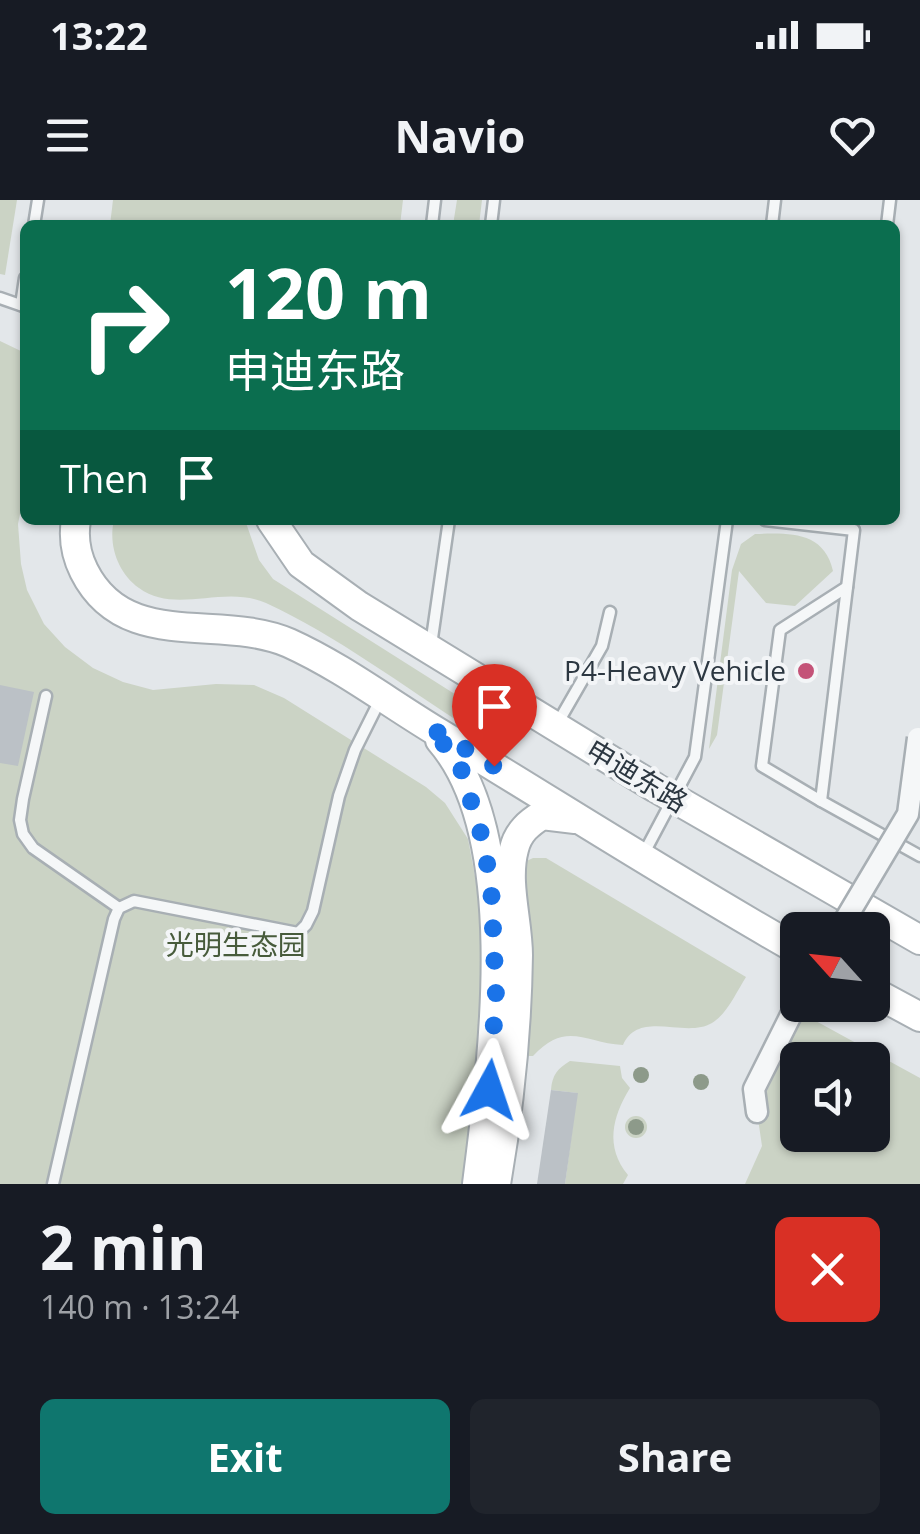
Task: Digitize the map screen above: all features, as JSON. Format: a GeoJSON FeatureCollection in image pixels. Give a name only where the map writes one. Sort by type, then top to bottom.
{"type":"FeatureCollection","features":[{"type":"Feature","properties":{"kind":"street"},"geometry":{"type":"LineString","coordinates":[[76,525],[77,556],[91,584],[111,605],[132,618],[153,625],[250,631],[284,641],[322,659],[780,939]]}},
{"type":"Feature","properties":{"kind":"street","name":"申迪东路"},"geometry":{"type":"LineString","coordinates":[[274,525],[301,564],[359,606],[675,799],[920,940]]}},
{"type":"Feature","properties":{"kind":"street"},"geometry":{"type":"LineString","coordinates":[[429,727],[459,762],[482,837],[491,884],[496,996],[477,1184]]}},
{"type":"Feature","properties":{"kind":"street"},"geometry":{"type":"LineString","coordinates":[[850,912],[908,814],[918,738]]}},
{"type":"Feature","properties":{"kind":"street"},"geometry":{"type":"LineString","coordinates":[[496,1184],[517,994],[514,848],[519,834],[542,815],[568,816],[591,825]]}},
{"type":"Feature","properties":{"kind":"street"},"geometry":{"type":"LineString","coordinates":[[890,1001],[920,1017]]}},
{"type":"Feature","properties":{"kind":"street"},"geometry":{"type":"LineString","coordinates":[[756,1112],[754,1089],[788,1022]]}},
{"type":"Feature","properties":{"kind":"lane"},"geometry":{"type":"LineString","coordinates":[[430,650],[448,525]]}},
{"type":"Feature","properties":{"kind":"lane"},"geometry":{"type":"LineString","coordinates":[[643,856],[695,757],[726,525]]}},
{"type":"Feature","properties":{"kind":"lane"},"geometry":{"type":"LineString","coordinates":[[821,801],[855,525]]}},
{"type":"Feature","properties":{"kind":"lane"},"geometry":{"type":"LineString","coordinates":[[847,587],[780,630],[762,766],[920,856]]}},
{"type":"Feature","properties":{"kind":"lane"},"geometry":{"type":"LineString","coordinates":[[556,727],[602,646],[610,612]]}},
{"type":"Feature","properties":{"kind":"lane"},"geometry":{"type":"LineString","coordinates":[[46,696],[23,799],[23,834],[33,848],[119,908]]}},
{"type":"Feature","properties":{"kind":"lane"},"geometry":{"type":"LineString","coordinates":[[54,1184],[119,908],[134,900],[298,932],[313,912],[351,760],[382,697]]}},
{"type":"Feature","properties":{"kind":"green space"},"geometry":{"type":"Polygon","coordinates":[[[0,200],[17,200],[5,275],[0,274],[0,200]]]}},
{"type":"Feature","properties":{"kind":"green space"},"geometry":{"type":"Polygon","coordinates":[[[113,200],[403,200],[401,220],[111,220],[113,200]]]}},
{"type":"Feature","properties":{"kind":"green space"},"geometry":{"type":"Polygon","coordinates":[[[457,200],[482,200],[480,220],[454,220],[457,200]]]}},
{"type":"Feature","properties":{"kind":"green space","name":"光明生态园"},"geometry":{"type":"Polygon","coordinates":[[[0,341],[20,351],[21,564],[27,590],[44,624],[65,647],[93,668],[123,682],[153,690],[254,685],[284,698],[426,787],[445,803],[468,839],[488,946],[469,1184],[0,1184],[0,341]]]}},
{"type":"Feature","properties":{"kind":"green space"},"geometry":{"type":"Polygon","coordinates":[[[113,525],[247,525],[259,560],[273,579],[480,710],[469,728],[344,646],[266,603],[233,596],[184,600],[153,596],[132,582],[120,566],[112,539],[113,525]]]}},
{"type":"Feature","properties":{"kind":"green space"},"geometry":{"type":"Polygon","coordinates":[[[755,534],[792,535],[813,541],[822,548],[833,571],[795,606],[766,603],[739,571],[717,735],[709,749],[732,570],[741,544],[755,534]]]}},
{"type":"Feature","properties":{"kind":"green space"},"geometry":{"type":"Polygon","coordinates":[[[533,858],[546,858],[746,977],[722,1014],[701,1027],[640,1029],[630,1034],[623,1045],[566,1036],[545,1045],[533,1056],[517,1056],[518,865],[533,858]]]}},
{"type":"Feature","properties":{"kind":"green space"},"geometry":{"type":"Polygon","coordinates":[[[799,1022],[818,1022],[854,1042],[790,1042],[799,1022]]]}},
{"type":"Feature","properties":{"kind":"green space"},"geometry":{"type":"Polygon","coordinates":[[[570,1061],[620,1066],[622,1078],[630,1088],[614,1132],[616,1154],[628,1175],[623,1184],[565,1184],[577,1093],[551,1090],[556,1072],[570,1061]]]}},
{"type":"Feature","properties":{"kind":"green space"},"geometry":{"type":"Polygon","coordinates":[[[890,1062],[920,1078],[920,1184],[745,1184],[762,1146],[757,1112],[780,1063],[780,1152],[890,1152],[890,1062]]]}},
{"type":"Feature","properties":{"kind":"green space"},"geometry":{"type":"Polygon","coordinates":[[[632,1116],[640,1116],[647,1127],[640,1138],[632,1138],[625,1131],[625,1123],[632,1116]]]}},
{"type":"Feature","properties":{"kind":"building"},"geometry":{"type":"Polygon","coordinates":[[[0,685],[34,692],[18,766],[0,763],[0,685]]]}},
{"type":"Feature","properties":{"kind":"building"},"geometry":{"type":"Polygon","coordinates":[[[551,1090],[578,1093],[565,1184],[537,1184],[551,1090]]]}},
{"type":"Feature","properties":{"kind":"place","name":"P4-Heavy Vehicle"},"geometry":{"type":"Point","coordinates":[806,671]}},
{"type":"Feature","properties":{"kind":"route"},"geometry":{"type":"LineString","coordinates":[[489,1090],[496,996],[491,884],[474,806],[459,762],[429,727],[494,766]]}}]}
